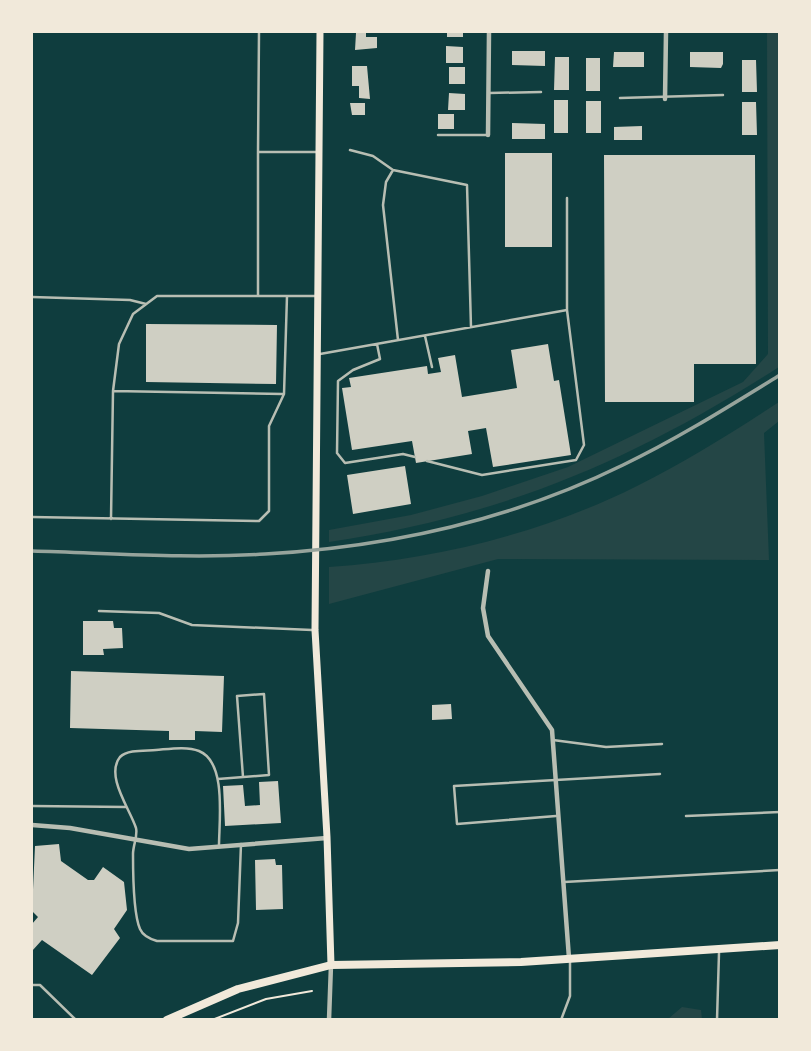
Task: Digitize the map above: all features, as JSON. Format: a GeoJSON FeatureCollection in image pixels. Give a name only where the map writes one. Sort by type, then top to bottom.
{"type":"FeatureCollection","features":[{"type":"Feature","properties":{"kind":"main road"},"geometry":{"type":"LineString","coordinates":[[320,32],[315,630],[331,965]]}},
{"type":"Feature","properties":{"kind":"main road"},"geometry":{"type":"LineString","coordinates":[[167,1020],[238,989],[331,965],[569,959],[779,945]]}},
{"type":"Feature","properties":{"kind":"street"},"geometry":{"type":"LineString","coordinates":[[488,135],[489,32]]}},
{"type":"Feature","properties":{"kind":"street"},"geometry":{"type":"LineString","coordinates":[[665,99],[666,32]]}},
{"type":"Feature","properties":{"kind":"street"},"geometry":{"type":"LineString","coordinates":[[488,571],[483,608],[488,636],[547,719],[553,740],[569,959]]}},
{"type":"Feature","properties":{"kind":"street"},"geometry":{"type":"LineString","coordinates":[[32,825],[70,828],[172,848],[327,838]]}},
{"type":"Feature","properties":{"kind":"street"},"geometry":{"type":"LineString","coordinates":[[329,1020],[331,965]]}},
{"type":"Feature","properties":{"kind":"lane"},"geometry":{"type":"LineString","coordinates":[[258,296],[259,32]]}},
{"type":"Feature","properties":{"kind":"lane"},"geometry":{"type":"LineString","coordinates":[[489,93],[541,92]]}},
{"type":"Feature","properties":{"kind":"lane"},"geometry":{"type":"LineString","coordinates":[[620,98],[665,99],[687,94],[723,95]]}},
{"type":"Feature","properties":{"kind":"lane"},"geometry":{"type":"LineString","coordinates":[[438,135],[488,135]]}},
{"type":"Feature","properties":{"kind":"lane"},"geometry":{"type":"LineString","coordinates":[[351,150],[373,156],[393,170],[467,185],[471,327]]}},
{"type":"Feature","properties":{"kind":"lane"},"geometry":{"type":"LineString","coordinates":[[258,152],[319,152]]}},
{"type":"Feature","properties":{"kind":"lane"},"geometry":{"type":"LineString","coordinates":[[393,170],[386,182],[383,205],[398,340]]}},
{"type":"Feature","properties":{"kind":"lane"},"geometry":{"type":"LineString","coordinates":[[427,461],[482,475],[576,460],[584,444],[567,310],[567,198]]}},
{"type":"Feature","properties":{"kind":"lane"},"geometry":{"type":"LineString","coordinates":[[111,519],[113,391],[119,344],[133,314],[157,296],[318,296]]}},
{"type":"Feature","properties":{"kind":"lane"},"geometry":{"type":"LineString","coordinates":[[32,517],[258,521],[269,511],[269,426],[284,394],[288,296]]}},
{"type":"Feature","properties":{"kind":"lane"},"geometry":{"type":"LineString","coordinates":[[32,297],[130,300],[146,304]]}},
{"type":"Feature","properties":{"kind":"lane"},"geometry":{"type":"LineString","coordinates":[[317,354],[567,310]]}},
{"type":"Feature","properties":{"kind":"lane"},"geometry":{"type":"LineString","coordinates":[[425,336],[432,368]]}},
{"type":"Feature","properties":{"kind":"lane"},"geometry":{"type":"LineString","coordinates":[[377,344],[380,359],[353,370],[338,381],[337,453],[345,463],[403,454],[415,457]]}},
{"type":"Feature","properties":{"kind":"lane"},"geometry":{"type":"LineString","coordinates":[[113,391],[284,394]]}},
{"type":"Feature","properties":{"kind":"lane"},"geometry":{"type":"LineString","coordinates":[[99,611],[159,613],[192,625],[315,630]]}},
{"type":"Feature","properties":{"kind":"lane"},"geometry":{"type":"LineString","coordinates":[[218,779],[269,775],[264,694],[237,696],[243,777]]}},
{"type":"Feature","properties":{"kind":"lane"},"geometry":{"type":"LineString","coordinates":[[553,740],[606,747],[662,744]]}},
{"type":"Feature","properties":{"kind":"lane"},"geometry":{"type":"LineString","coordinates":[[219,846],[218,779],[213,764],[197,749],[128,752],[121,756],[116,766],[117,779],[137,831],[137,916],[140,931],[157,941],[233,941],[238,923],[241,844]]}},
{"type":"Feature","properties":{"kind":"lane"},"geometry":{"type":"LineString","coordinates":[[560,816],[457,824],[454,786],[660,774]]}},
{"type":"Feature","properties":{"kind":"lane"},"geometry":{"type":"LineString","coordinates":[[32,806],[127,807]]}},
{"type":"Feature","properties":{"kind":"lane"},"geometry":{"type":"LineString","coordinates":[[686,816],[779,812]]}},
{"type":"Feature","properties":{"kind":"lane"},"geometry":{"type":"LineString","coordinates":[[564,882],[779,870]]}},
{"type":"Feature","properties":{"kind":"lane"},"geometry":{"type":"LineString","coordinates":[[717,1020],[719,949]]}},
{"type":"Feature","properties":{"kind":"lane"},"geometry":{"type":"LineString","coordinates":[[561,1020],[570,996],[569,959]]}},
{"type":"Feature","properties":{"kind":"lane"},"geometry":{"type":"LineString","coordinates":[[32,985],[40,985],[76,1020]]}},
{"type":"Feature","properties":{"kind":"path"},"geometry":{"type":"LineString","coordinates":[[212,1020],[266,999],[312,991]]}},
{"type":"Feature","properties":{"kind":"shaded area"},"geometry":{"type":"Polygon","coordinates":[[[767,32],[780,32],[779,367],[671,430],[564,480],[452,517],[329,542],[329,530],[411,515],[482,496],[568,467],[743,382],[768,354],[767,32]]]}},
{"type":"Feature","properties":{"kind":"shaded area"},"geometry":{"type":"Polygon","coordinates":[[[779,402],[779,421],[764,433],[769,560],[498,559],[329,604],[329,567],[448,551],[564,518],[656,476],[710,446],[779,402]]]}},
{"type":"Feature","properties":{"kind":"shaded area"},"geometry":{"type":"Polygon","coordinates":[[[682,1007],[701,1010],[702,1019],[668,1019],[682,1007]]]}},
{"type":"Feature","properties":{"kind":"building"},"geometry":{"type":"Polygon","coordinates":[[[447,32],[463,32],[463,37],[447,37],[447,32]]]}},
{"type":"Feature","properties":{"kind":"building"},"geometry":{"type":"Polygon","coordinates":[[[356,33],[377,37],[377,48],[355,50],[356,33]]]}},
{"type":"Feature","properties":{"kind":"building"},"geometry":{"type":"Polygon","coordinates":[[[446,46],[463,47],[463,63],[446,63],[446,46]]]}},
{"type":"Feature","properties":{"kind":"building"},"geometry":{"type":"Polygon","coordinates":[[[512,51],[545,51],[545,66],[512,65],[512,51]]]}},
{"type":"Feature","properties":{"kind":"building"},"geometry":{"type":"Polygon","coordinates":[[[614,52],[644,52],[644,67],[613,67],[614,52]]]}},
{"type":"Feature","properties":{"kind":"building"},"geometry":{"type":"Polygon","coordinates":[[[690,52],[723,52],[723,64],[721,68],[690,67],[690,52]]]}},
{"type":"Feature","properties":{"kind":"building"},"geometry":{"type":"Polygon","coordinates":[[[555,57],[569,57],[569,90],[554,90],[555,57]]]}},
{"type":"Feature","properties":{"kind":"building"},"geometry":{"type":"Polygon","coordinates":[[[586,58],[600,58],[600,91],[586,91],[586,58]]]}},
{"type":"Feature","properties":{"kind":"building"},"geometry":{"type":"Polygon","coordinates":[[[742,60],[756,60],[757,92],[742,92],[742,60]]]}},
{"type":"Feature","properties":{"kind":"building"},"geometry":{"type":"Polygon","coordinates":[[[352,66],[367,66],[370,99],[359,98],[359,86],[352,86],[352,66]]]}},
{"type":"Feature","properties":{"kind":"building"},"geometry":{"type":"Polygon","coordinates":[[[449,67],[465,67],[465,84],[449,84],[449,67]]]}},
{"type":"Feature","properties":{"kind":"building"},"geometry":{"type":"Polygon","coordinates":[[[449,93],[465,94],[465,110],[448,110],[449,93]]]}},
{"type":"Feature","properties":{"kind":"building"},"geometry":{"type":"Polygon","coordinates":[[[554,100],[568,100],[568,133],[554,133],[554,100]]]}},
{"type":"Feature","properties":{"kind":"building"},"geometry":{"type":"Polygon","coordinates":[[[586,101],[601,101],[601,133],[586,133],[586,101]]]}},
{"type":"Feature","properties":{"kind":"building"},"geometry":{"type":"Polygon","coordinates":[[[742,102],[756,102],[757,135],[742,135],[742,102]]]}},
{"type":"Feature","properties":{"kind":"building"},"geometry":{"type":"Polygon","coordinates":[[[350,103],[365,103],[365,115],[352,115],[350,103]]]}},
{"type":"Feature","properties":{"kind":"building"},"geometry":{"type":"Polygon","coordinates":[[[438,114],[454,114],[454,129],[438,129],[438,114]]]}},
{"type":"Feature","properties":{"kind":"building"},"geometry":{"type":"Polygon","coordinates":[[[512,123],[545,124],[545,139],[512,139],[512,123]]]}},
{"type":"Feature","properties":{"kind":"building"},"geometry":{"type":"Polygon","coordinates":[[[642,126],[642,140],[614,140],[614,127],[642,126]]]}},
{"type":"Feature","properties":{"kind":"building"},"geometry":{"type":"Polygon","coordinates":[[[505,153],[552,153],[552,247],[505,247],[505,153]]]}},
{"type":"Feature","properties":{"kind":"building"},"geometry":{"type":"Polygon","coordinates":[[[604,155],[755,155],[756,364],[694,364],[694,402],[605,402],[604,155]]]}},
{"type":"Feature","properties":{"kind":"building"},"geometry":{"type":"Polygon","coordinates":[[[146,324],[277,325],[276,384],[146,382],[146,324]]]}},
{"type":"Feature","properties":{"kind":"building"},"geometry":{"type":"Polygon","coordinates":[[[548,344],[554,381],[559,380],[571,455],[493,467],[486,428],[468,431],[472,454],[416,463],[412,441],[352,450],[342,388],[351,387],[349,378],[427,366],[428,374],[441,372],[438,358],[455,355],[462,397],[517,388],[511,350],[548,344]]]}},
{"type":"Feature","properties":{"kind":"building"},"geometry":{"type":"Polygon","coordinates":[[[405,466],[411,504],[353,514],[347,475],[405,466]]]}},
{"type":"Feature","properties":{"kind":"building"},"geometry":{"type":"Polygon","coordinates":[[[83,621],[113,621],[114,628],[122,628],[123,648],[103,649],[104,655],[83,655],[83,621]]]}},
{"type":"Feature","properties":{"kind":"building"},"geometry":{"type":"Polygon","coordinates":[[[71,671],[224,676],[222,732],[195,731],[195,740],[169,740],[169,731],[70,728],[71,671]]]}},
{"type":"Feature","properties":{"kind":"building"},"geometry":{"type":"Polygon","coordinates":[[[451,704],[452,719],[432,720],[432,705],[451,704]]]}},
{"type":"Feature","properties":{"kind":"building"},"geometry":{"type":"Polygon","coordinates":[[[278,781],[281,823],[225,826],[223,786],[243,785],[245,806],[260,805],[259,782],[278,781]]]}},
{"type":"Feature","properties":{"kind":"building"},"geometry":{"type":"Polygon","coordinates":[[[59,844],[61,861],[88,880],[94,880],[103,867],[124,882],[127,910],[114,929],[120,938],[92,975],[42,940],[32,951],[32,924],[38,917],[32,911],[35,846],[59,844]]]}},
{"type":"Feature","properties":{"kind":"building"},"geometry":{"type":"Polygon","coordinates":[[[275,859],[276,865],[282,865],[283,909],[256,910],[255,860],[275,859]]]}},
{"type":"Feature","properties":{"kind":"railway"},"geometry":{"type":"LineString","coordinates":[[32,551],[178,556],[265,554],[358,545],[448,528],[537,501],[623,465],[683,434],[780,375]]}}]}
